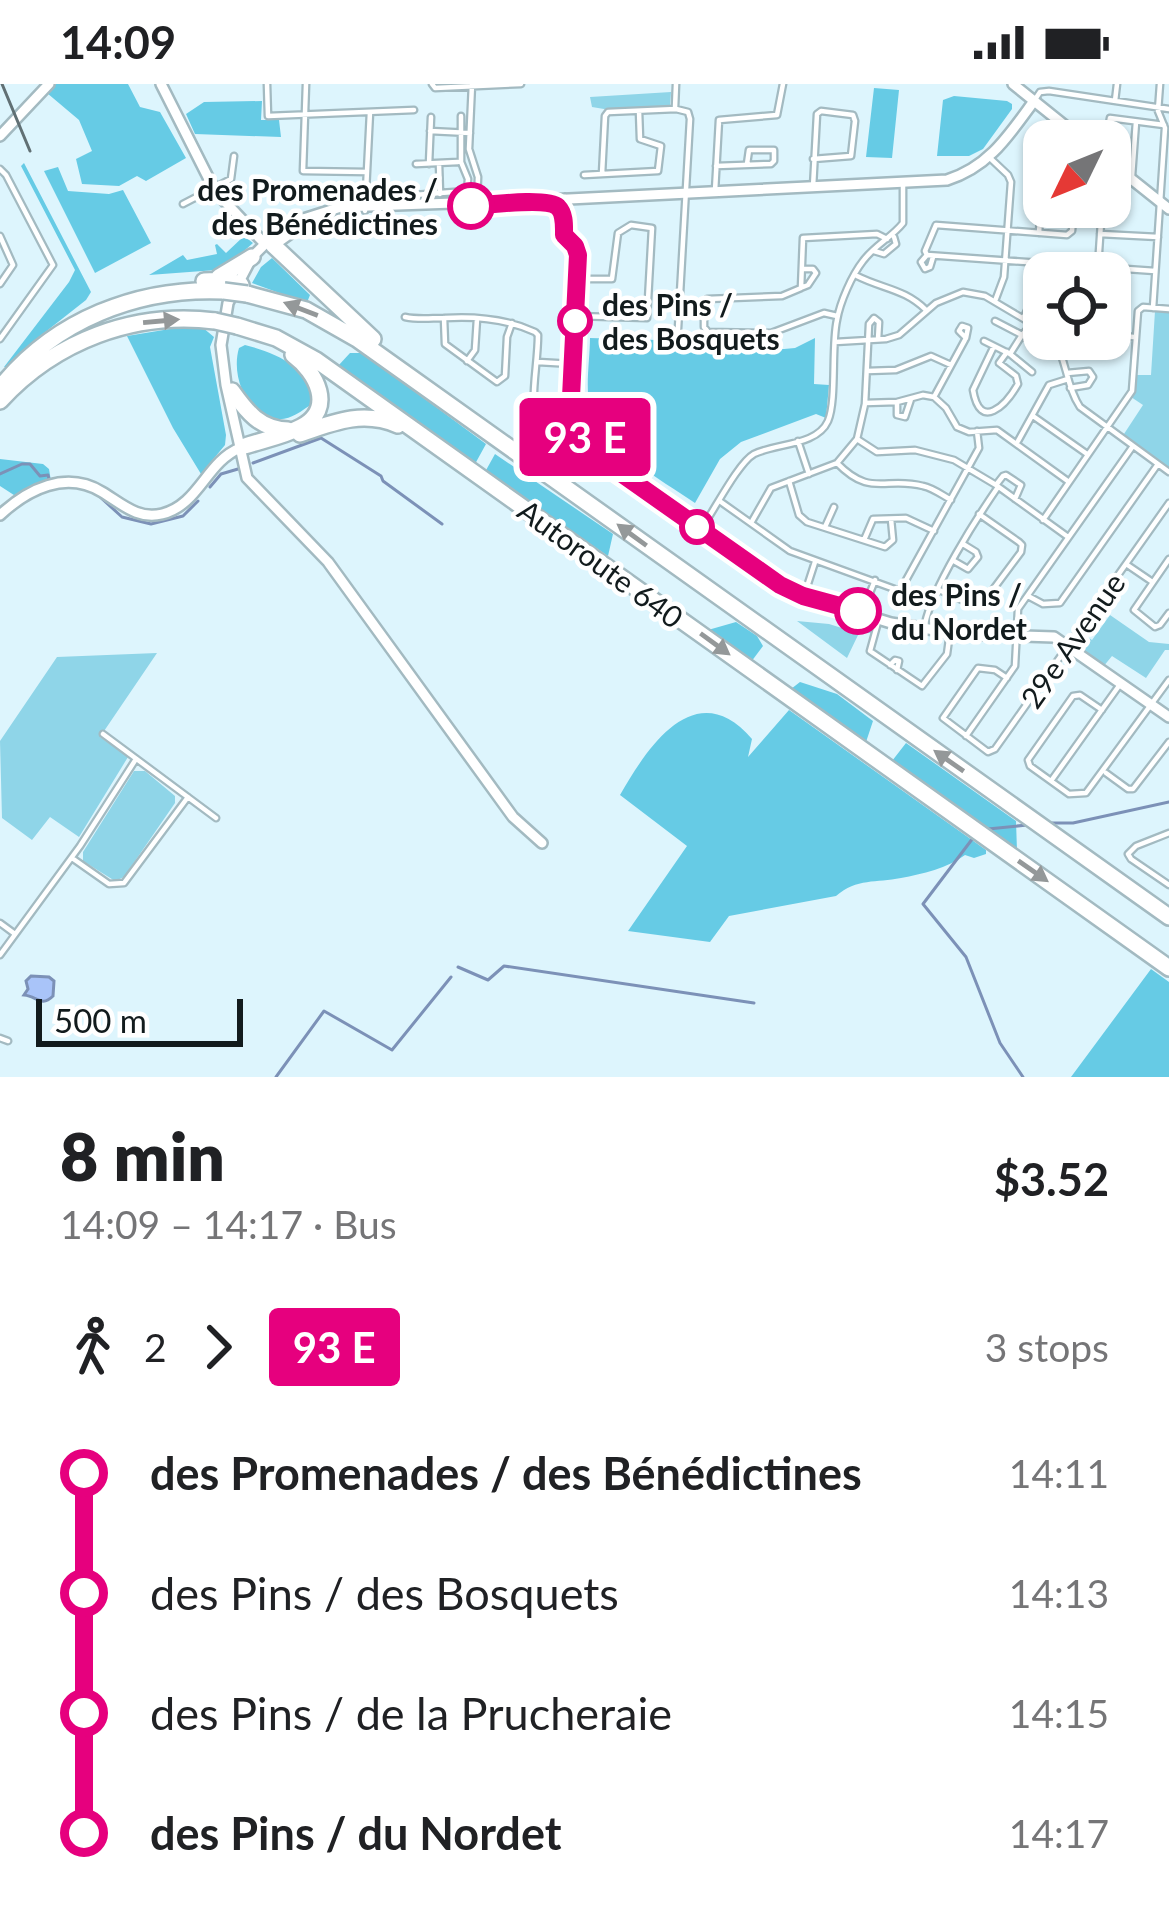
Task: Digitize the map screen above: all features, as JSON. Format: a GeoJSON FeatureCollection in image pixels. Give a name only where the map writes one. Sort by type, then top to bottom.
{"type":"FeatureCollection","features":[{"type":"Feature","properties":{"kind":"highway"},"geometry":{"type":"LineString","coordinates":[[269,244],[418,382]]}},
{"type":"Feature","properties":{"kind":"highway"},"geometry":{"type":"LineString","coordinates":[[106,307],[153,288],[225,275],[252,257]]}},
{"type":"Feature","properties":{"kind":"highway"},"geometry":{"type":"LineString","coordinates":[[201,281],[226,280],[237,288]]}},
{"type":"Feature","properties":{"kind":"highway","name":"Autoroute 640"},"geometry":{"type":"LineString","coordinates":[[0,388],[33,354],[68,328],[106,307],[163,294],[237,288],[330,322],[1169,914]]}},
{"type":"Feature","properties":{"kind":"highway","name":"Autoroute 640"},"geometry":{"type":"LineString","coordinates":[[0,401],[50,358],[117,328],[164,320],[215,322],[269,335],[303,352],[437,446],[1169,968]]}},
{"type":"Feature","properties":{"kind":"highway"},"geometry":{"type":"LineString","coordinates":[[237,326],[306,365],[317,381],[320,397],[317,411],[304,425],[243,451]]}},
{"type":"Feature","properties":{"kind":"highway"},"geometry":{"type":"LineString","coordinates":[[232,391],[259,422],[276,430],[291,430]]}},
{"type":"Feature","properties":{"kind":"highway"},"geometry":{"type":"LineString","coordinates":[[243,451],[358,417],[392,422],[437,446]]}},
{"type":"Feature","properties":{"kind":"street"},"geometry":{"type":"LineString","coordinates":[[0,131],[46,84]]}},
{"type":"Feature","properties":{"kind":"street"},"geometry":{"type":"LineString","coordinates":[[164,84],[215,186],[269,244]]}},
{"type":"Feature","properties":{"kind":"street"},"geometry":{"type":"LineString","coordinates":[[267,84],[266,116],[414,110]]}},
{"type":"Feature","properties":{"kind":"street"},"geometry":{"type":"LineString","coordinates":[[306,84],[304,171],[367,172]]}},
{"type":"Feature","properties":{"kind":"street"},"geometry":{"type":"LineString","coordinates":[[432,84],[434,88],[521,84]]}},
{"type":"Feature","properties":{"kind":"street"},"geometry":{"type":"LineString","coordinates":[[676,84],[676,109]]}},
{"type":"Feature","properties":{"kind":"street"},"geometry":{"type":"LineString","coordinates":[[715,191],[719,120],[777,115],[783,84]]}},
{"type":"Feature","properties":{"kind":"street"},"geometry":{"type":"LineString","coordinates":[[1013,84],[1058,120]]}},
{"type":"Feature","properties":{"kind":"street"},"geometry":{"type":"LineString","coordinates":[[1077,94],[1078,84]]}},
{"type":"Feature","properties":{"kind":"street"},"geometry":{"type":"LineString","coordinates":[[1115,100],[1117,84]]}},
{"type":"Feature","properties":{"kind":"street"},"geometry":{"type":"LineString","coordinates":[[1153,308],[1164,205],[1165,125],[1158,107],[1160,84]]}},
{"type":"Feature","properties":{"kind":"street"},"geometry":{"type":"LineString","coordinates":[[472,85],[471,159],[478,179],[477,203]]}},
{"type":"Feature","properties":{"kind":"street"},"geometry":{"type":"LineString","coordinates":[[542,843],[513,818],[328,562],[260,493],[253,480],[221,355],[224,318],[252,257],[317,219],[365,208],[955,178],[990,158],[1040,92],[1051,87],[1169,109]]}},
{"type":"Feature","properties":{"kind":"street"},"geometry":{"type":"LineString","coordinates":[[602,174],[608,112],[685,110],[690,119],[677,346]]}},
{"type":"Feature","properties":{"kind":"street"},"geometry":{"type":"LineString","coordinates":[[584,175],[660,168],[661,146],[639,136],[639,111]]}},
{"type":"Feature","properties":{"kind":"street"},"geometry":{"type":"LineString","coordinates":[[365,208],[370,112]]}},
{"type":"Feature","properties":{"kind":"street"},"geometry":{"type":"LineString","coordinates":[[813,159],[852,154],[854,116],[816,115],[813,159],[813,187]]}},
{"type":"Feature","properties":{"kind":"street"},"geometry":{"type":"LineString","coordinates":[[414,195],[467,191],[461,162],[461,116]]}},
{"type":"Feature","properties":{"kind":"street"},"geometry":{"type":"LineString","coordinates":[[429,164],[431,117]]}},
{"type":"Feature","properties":{"kind":"street"},"geometry":{"type":"LineString","coordinates":[[1131,121],[1165,125]]}},
{"type":"Feature","properties":{"kind":"street"},"geometry":{"type":"LineString","coordinates":[[1131,176],[1136,122]]}},
{"type":"Feature","properties":{"kind":"street"},"geometry":{"type":"LineString","coordinates":[[430,131],[470,133]]}},
{"type":"Feature","properties":{"kind":"street"},"geometry":{"type":"LineString","coordinates":[[716,166],[771,164],[774,150],[749,149],[747,164]]}},
{"type":"Feature","properties":{"kind":"street"},"geometry":{"type":"LineString","coordinates":[[183,204],[232,178],[234,155]]}},
{"type":"Feature","properties":{"kind":"street"},"geometry":{"type":"LineString","coordinates":[[990,158],[1010,178],[1006,261],[994,301]]}},
{"type":"Feature","properties":{"kind":"street"},"geometry":{"type":"LineString","coordinates":[[416,164],[471,159]]}},
{"type":"Feature","properties":{"kind":"street"},"geometry":{"type":"LineString","coordinates":[[439,163],[440,194]]}},
{"type":"Feature","properties":{"kind":"street"},"geometry":{"type":"LineString","coordinates":[[0,169],[53,265],[0,339]]}},
{"type":"Feature","properties":{"kind":"street"},"geometry":{"type":"LineString","coordinates":[[1131,179],[1164,205]]}},
{"type":"Feature","properties":{"kind":"street"},"geometry":{"type":"LineString","coordinates":[[700,530],[748,458],[818,433],[828,422],[837,316],[863,261],[904,219],[903,183]]}},
{"type":"Feature","properties":{"kind":"street"},"geometry":{"type":"LineString","coordinates":[[477,203],[566,199]]}},
{"type":"Feature","properties":{"kind":"street"},"geometry":{"type":"LineString","coordinates":[[564,226],[566,199]]}},
{"type":"Feature","properties":{"kind":"street"},"geometry":{"type":"LineString","coordinates":[[547,202],[558,208],[579,246],[571,397],[578,423],[608,464],[767,578],[803,596],[879,620],[950,632],[1054,638],[1169,716]]}},
{"type":"Feature","properties":{"kind":"street"},"geometry":{"type":"LineString","coordinates":[[575,316],[647,318],[652,227],[632,225],[618,233],[613,279],[577,279]]}},
{"type":"Feature","properties":{"kind":"street"},"geometry":{"type":"LineString","coordinates":[[1023,262],[930,256],[936,225],[1070,234],[1071,228]]}},
{"type":"Feature","properties":{"kind":"street"},"geometry":{"type":"LineString","coordinates":[[1039,228],[1039,233]]}},
{"type":"Feature","properties":{"kind":"street"},"geometry":{"type":"LineString","coordinates":[[1099,252],[1100,228]]}},
{"type":"Feature","properties":{"kind":"street"},"geometry":{"type":"LineString","coordinates":[[1100,234],[1157,237]]}},
{"type":"Feature","properties":{"kind":"street"},"geometry":{"type":"LineString","coordinates":[[0,236],[14,266],[0,284]]}},
{"type":"Feature","properties":{"kind":"street"},"geometry":{"type":"LineString","coordinates":[[801,288],[803,238],[890,237]]}},
{"type":"Feature","properties":{"kind":"street"},"geometry":{"type":"LineString","coordinates":[[243,451],[227,361],[227,332],[237,288],[269,244]]}},
{"type":"Feature","properties":{"kind":"street"},"geometry":{"type":"LineString","coordinates":[[802,269],[816,273],[808,285],[782,296],[707,299],[704,327],[708,332],[771,333],[824,313],[837,316]]}},
{"type":"Feature","properties":{"kind":"street"},"geometry":{"type":"LineString","coordinates":[[1131,269],[1155,271]]}},
{"type":"Feature","properties":{"kind":"street"},"geometry":{"type":"LineString","coordinates":[[856,275],[913,297],[926,310]]}},
{"type":"Feature","properties":{"kind":"street"},"geometry":{"type":"LineString","coordinates":[[835,342],[904,332],[926,310],[963,292],[994,301],[1023,317]]}},
{"type":"Feature","properties":{"kind":"street"},"geometry":{"type":"LineString","coordinates":[[1043,520],[1132,391],[1138,311],[1143,307],[1169,309]]}},
{"type":"Feature","properties":{"kind":"street"},"geometry":{"type":"LineString","coordinates":[[405,316],[504,320],[538,334],[534,411],[554,428],[578,423]]}},
{"type":"Feature","properties":{"kind":"street"},"geometry":{"type":"LineString","coordinates":[[444,318],[445,344],[494,382],[505,376],[512,323]]}},
{"type":"Feature","properties":{"kind":"street"},"geometry":{"type":"LineString","coordinates":[[751,523],[770,488],[836,463],[857,439],[865,403],[869,324],[874,318],[879,322],[878,339]]}},
{"type":"Feature","properties":{"kind":"street"},"geometry":{"type":"LineString","coordinates":[[467,362],[475,350],[477,319]]}},
{"type":"Feature","properties":{"kind":"street"},"geometry":{"type":"LineString","coordinates":[[995,321],[1022,334],[999,364]]}},
{"type":"Feature","properties":{"kind":"street"},"geometry":{"type":"LineString","coordinates":[[1131,336],[1136,337]]}},
{"type":"Feature","properties":{"kind":"street"},"geometry":{"type":"LineString","coordinates":[[934,397],[966,338]]}},
{"type":"Feature","properties":{"kind":"street"},"geometry":{"type":"LineString","coordinates":[[984,341],[1032,372]]}},
{"type":"Feature","properties":{"kind":"street"},"geometry":{"type":"LineString","coordinates":[[985,363],[999,364],[1016,376],[1018,384],[1005,405],[989,411],[977,406],[973,395],[974,384],[985,363],[994,346]]}},
{"type":"Feature","properties":{"kind":"street"},"geometry":{"type":"LineString","coordinates":[[867,371],[896,370],[932,356],[951,365]]}},
{"type":"Feature","properties":{"kind":"street"},"geometry":{"type":"LineString","coordinates":[[1064,360],[1080,407],[1169,472]]}},
{"type":"Feature","properties":{"kind":"street"},"geometry":{"type":"LineString","coordinates":[[538,362],[572,364]]}},
{"type":"Feature","properties":{"kind":"street"},"geometry":{"type":"LineString","coordinates":[[1016,442],[1049,385],[1089,371],[1093,377],[1088,385],[1070,388]]}},
{"type":"Feature","properties":{"kind":"street"},"geometry":{"type":"LineString","coordinates":[[865,403],[897,402],[923,394],[934,397],[957,427],[997,430],[1069,482]]}},
{"type":"Feature","properties":{"kind":"street"},"geometry":{"type":"LineString","coordinates":[[897,402],[897,415],[905,417],[911,399]]}},
{"type":"Feature","properties":{"kind":"street"},"geometry":{"type":"LineString","coordinates":[[1033,416],[1088,455]]}},
{"type":"Feature","properties":{"kind":"street"},"geometry":{"type":"LineString","coordinates":[[721,502],[790,551],[900,591],[979,448],[977,431]]}},
{"type":"Feature","properties":{"kind":"street"},"geometry":{"type":"LineString","coordinates":[[857,439],[877,452],[929,452],[968,468],[1068,538]]}},
{"type":"Feature","properties":{"kind":"street"},"geometry":{"type":"LineString","coordinates":[[798,441],[809,474]]}},
{"type":"Feature","properties":{"kind":"street"},"geometry":{"type":"LineString","coordinates":[[1007,678],[979,668],[943,718],[966,736],[1007,678],[1016,664],[1017,611],[1133,446]]}},
{"type":"Feature","properties":{"kind":"street"},"geometry":{"type":"LineString","coordinates":[[0,515],[33,491],[63,483],[91,487],[138,513],[160,515],[186,502],[222,457],[243,451]]}},
{"type":"Feature","properties":{"kind":"street"},"geometry":{"type":"LineString","coordinates":[[836,463],[861,482],[924,486],[951,500]]}},
{"type":"Feature","properties":{"kind":"street"},"geometry":{"type":"LineString","coordinates":[[1028,596],[1043,604],[1060,603],[1158,464]]}},
{"type":"Feature","properties":{"kind":"street"},"geometry":{"type":"LineString","coordinates":[[924,627],[938,590],[1003,476],[1021,485],[1015,499]]}},
{"type":"Feature","properties":{"kind":"street"},"geometry":{"type":"LineString","coordinates":[[789,482],[801,518],[825,527],[889,546],[891,519]]}},
{"type":"Feature","properties":{"kind":"street","name":"29e Avenue"},"geometry":{"type":"LineString","coordinates":[[966,736],[993,751],[1169,503]]}},
{"type":"Feature","properties":{"kind":"street"},"geometry":{"type":"LineString","coordinates":[[825,527],[834,507]]}},
{"type":"Feature","properties":{"kind":"street"},"geometry":{"type":"LineString","coordinates":[[938,590],[983,603],[1021,552],[1019,542],[979,514]]}},
{"type":"Feature","properties":{"kind":"street"},"geometry":{"type":"LineString","coordinates":[[864,540],[872,520],[912,520],[934,531]]}},
{"type":"Feature","properties":{"kind":"street"},"geometry":{"type":"LineString","coordinates":[[954,561],[968,569],[978,556],[963,544]]}},
{"type":"Feature","properties":{"kind":"street"},"geometry":{"type":"LineString","coordinates":[[1169,559],[1135,608],[1135,613],[1158,627],[1169,613]]}},
{"type":"Feature","properties":{"kind":"street"},"geometry":{"type":"LineString","coordinates":[[803,596],[815,562]]}},
{"type":"Feature","properties":{"kind":"street"},"geometry":{"type":"LineString","coordinates":[[1126,564],[1152,582]]}},
{"type":"Feature","properties":{"kind":"street"},"geometry":{"type":"LineString","coordinates":[[862,613],[875,580]]}},
{"type":"Feature","properties":{"kind":"street"},"geometry":{"type":"LineString","coordinates":[[879,620],[870,651],[924,686],[947,654],[950,632]]}},
{"type":"Feature","properties":{"kind":"street"},"geometry":{"type":"LineString","coordinates":[[1102,710],[1080,694],[1073,696],[1028,760],[1030,766],[1069,794],[1082,795],[1104,772],[1169,680]]}},
{"type":"Feature","properties":{"kind":"street"},"geometry":{"type":"LineString","coordinates":[[1051,781],[1121,683]]}},
{"type":"Feature","properties":{"kind":"street"},"geometry":{"type":"LineString","coordinates":[[103,734],[216,818]]}},
{"type":"Feature","properties":{"kind":"street"},"geometry":{"type":"LineString","coordinates":[[1104,772],[1133,789],[1169,742]]}},
{"type":"Feature","properties":{"kind":"street"},"geometry":{"type":"LineString","coordinates":[[0,955],[72,858],[136,758]]}},
{"type":"Feature","properties":{"kind":"street"},"geometry":{"type":"LineString","coordinates":[[72,858],[110,884],[122,884],[188,796]]}},
{"type":"Feature","properties":{"kind":"street"},"geometry":{"type":"LineString","coordinates":[[1169,833],[1128,854],[1169,885]]}},
{"type":"Feature","properties":{"kind":"street"},"geometry":{"type":"LineString","coordinates":[[0,922],[15,934]]}},
{"type":"Feature","properties":{"kind":"street"},"geometry":{"type":"LineString","coordinates":[[0,1038],[8,1041]]}},
{"type":"Feature","properties":{"kind":"shaded area"},"geometry":{"type":"Polygon","coordinates":[[[56,84],[128,84],[140,107],[160,112],[186,158],[146,181],[137,176],[119,186],[82,184],[76,159],[92,151],[79,120],[47,93],[56,84]]]}},
{"type":"Feature","properties":{"kind":"shaded area"},"geometry":{"type":"Polygon","coordinates":[[[874,88],[899,90],[892,158],[866,157],[874,88]]]}},
{"type":"Feature","properties":{"kind":"shaded area"},"geometry":{"type":"Polygon","coordinates":[[[671,92],[670,107],[604,109],[592,107],[590,97],[671,92]]]}},
{"type":"Feature","properties":{"kind":"shaded area"},"geometry":{"type":"Polygon","coordinates":[[[954,96],[1007,101],[1012,109],[983,149],[969,156],[937,156],[943,100],[954,96]]]}},
{"type":"Feature","properties":{"kind":"shaded area"},"geometry":{"type":"Polygon","coordinates":[[[262,101],[261,120],[279,120],[281,137],[195,134],[186,114],[204,102],[262,101]]]}},
{"type":"Feature","properties":{"kind":"shaded area"},"geometry":{"type":"Polygon","coordinates":[[[24,163],[91,292],[10,367],[4,367],[75,270],[21,166],[24,163]]]}},
{"type":"Feature","properties":{"kind":"shaded area"},"geometry":{"type":"Polygon","coordinates":[[[58,167],[68,191],[109,194],[123,190],[151,243],[95,273],[44,171],[58,167]]]}},
{"type":"Feature","properties":{"kind":"shaded area"},"geometry":{"type":"Polygon","coordinates":[[[244,236],[253,243],[227,266],[149,275],[183,255],[187,260],[217,254],[217,244],[226,253],[244,236]]]}},
{"type":"Feature","properties":{"kind":"shaded area"},"geometry":{"type":"Polygon","coordinates":[[[272,258],[310,295],[308,300],[252,283],[272,258]]]}},
{"type":"Feature","properties":{"kind":"shaded area"},"geometry":{"type":"Polygon","coordinates":[[[1155,311],[1169,312],[1169,470],[1122,437],[1143,405],[1131,397],[1136,375],[1151,375],[1155,311]]]}},
{"type":"Feature","properties":{"kind":"shaded area"},"geometry":{"type":"Polygon","coordinates":[[[202,327],[214,337],[210,347],[226,435],[225,445],[201,474],[127,336],[202,327]]]}},
{"type":"Feature","properties":{"kind":"shaded area"},"geometry":{"type":"Polygon","coordinates":[[[590,338],[691,341],[696,349],[784,349],[815,338],[814,384],[829,385],[826,418],[816,414],[741,442],[720,459],[695,503],[619,449],[596,421],[588,391],[590,338]]]}},
{"type":"Feature","properties":{"kind":"shaded area"},"geometry":{"type":"Polygon","coordinates":[[[245,345],[280,357],[299,371],[312,404],[281,419],[256,409],[243,391],[237,370],[239,348],[245,345]]]}},
{"type":"Feature","properties":{"kind":"shaded area"},"geometry":{"type":"Polygon","coordinates":[[[350,353],[363,353],[486,444],[475,464],[338,366],[350,353]]]}},
{"type":"Feature","properties":{"kind":"shaded area"},"geometry":{"type":"Polygon","coordinates":[[[495,454],[613,534],[608,556],[485,472],[495,454]]]}},
{"type":"Feature","properties":{"kind":"shaded area"},"geometry":{"type":"Polygon","coordinates":[[[0,459],[43,464],[51,481],[17,497],[0,486],[0,459]]]}},
{"type":"Feature","properties":{"kind":"shaded area"},"geometry":{"type":"Polygon","coordinates":[[[851,613],[875,624],[872,633],[859,633],[847,658],[797,621],[845,629],[851,613]]]}},
{"type":"Feature","properties":{"kind":"shaded area"},"geometry":{"type":"Polygon","coordinates":[[[1110,615],[1149,642],[1169,644],[1146,678],[1112,656],[1103,667],[1072,645],[1080,632],[1092,640],[1110,615]]]}},
{"type":"Feature","properties":{"kind":"shaded area"},"geometry":{"type":"Polygon","coordinates":[[[736,622],[763,646],[751,662],[708,630],[736,622]]]}},
{"type":"Feature","properties":{"kind":"shaded area"},"geometry":{"type":"Polygon","coordinates":[[[157,653],[100,737],[128,757],[79,837],[50,817],[32,840],[2,818],[0,741],[57,657],[157,653]]]}},
{"type":"Feature","properties":{"kind":"shaded area"},"geometry":{"type":"Polygon","coordinates":[[[800,682],[837,694],[873,721],[866,742],[791,689],[800,682]]]}},
{"type":"Feature","properties":{"kind":"shaded area"},"geometry":{"type":"Polygon","coordinates":[[[789,710],[986,854],[965,855],[917,875],[859,884],[836,896],[729,916],[710,942],[628,931],[687,846],[620,795],[645,756],[676,724],[693,715],[712,713],[731,721],[752,739],[748,757],[789,710]]]}},
{"type":"Feature","properties":{"kind":"shaded area"},"geometry":{"type":"Polygon","coordinates":[[[906,743],[1016,821],[1017,851],[892,761],[906,743]]]}},
{"type":"Feature","properties":{"kind":"shaded area"},"geometry":{"type":"Polygon","coordinates":[[[134,771],[145,771],[175,796],[175,803],[124,877],[115,881],[83,861],[83,852],[134,771]]]}},
{"type":"Feature","properties":{"kind":"shaded area"},"geometry":{"type":"Polygon","coordinates":[[[1151,969],[1169,982],[1169,1077],[1071,1077],[1151,969]]]}},
{"type":"Feature","properties":{"kind":"shaded area"},"geometry":{"type":"Polygon","coordinates":[[[31,976],[54,981],[53,996],[42,1001],[24,995],[31,976]]]}},
{"type":"Feature","properties":{"kind":"waterway"},"geometry":{"type":"LineString","coordinates":[[253,463],[321,438],[381,476],[442,524]]}},
{"type":"Feature","properties":{"kind":"waterway"},"geometry":{"type":"LineString","coordinates":[[0,474],[30,464],[49,479]]}},
{"type":"Feature","properties":{"kind":"waterway"},"geometry":{"type":"LineString","coordinates":[[210,487],[221,474],[238,469]]}},
{"type":"Feature","properties":{"kind":"waterway"},"geometry":{"type":"LineString","coordinates":[[99,496],[122,517],[151,524],[183,516],[198,501]]}},
{"type":"Feature","properties":{"kind":"waterway"},"geometry":{"type":"LineString","coordinates":[[1052,823],[1073,823],[1169,802]]}},
{"type":"Feature","properties":{"kind":"waterway"},"geometry":{"type":"LineString","coordinates":[[988,829],[1027,825]]}},
{"type":"Feature","properties":{"kind":"waterway"},"geometry":{"type":"LineString","coordinates":[[973,838],[923,904],[966,957],[1000,1043],[1023,1077]]}},
{"type":"Feature","properties":{"kind":"waterway"},"geometry":{"type":"LineString","coordinates":[[458,967],[488,980],[504,966],[754,1003]]}},
{"type":"Feature","properties":{"kind":"waterway"},"geometry":{"type":"LineString","coordinates":[[276,1077],[324,1011],[392,1050],[451,977]]}},
{"type":"Feature","properties":{"kind":"tram line"},"geometry":{"type":"LineString","coordinates":[[2,84],[30,151]]}},
{"type":"Feature","properties":{"kind":"bus line"},"geometry":{"type":"LineString","coordinates":[[471,206],[547,202],[561,212],[564,235],[578,255],[571,397],[584,436],[600,457],[767,578],[803,596],[858,611]]}},
{"type":"Feature","properties":{"kind":"place","name":"des Promenades / des Bénédictines"},"geometry":{"type":"Point","coordinates":[471,206]}},
{"type":"Feature","properties":{"kind":"place","name":"des Pins / des Bosquets"},"geometry":{"type":"Point","coordinates":[575,321]}},
{"type":"Feature","properties":{"kind":"place","name":"des Pins / du Nordet"},"geometry":{"type":"Point","coordinates":[858,611]}}]}
